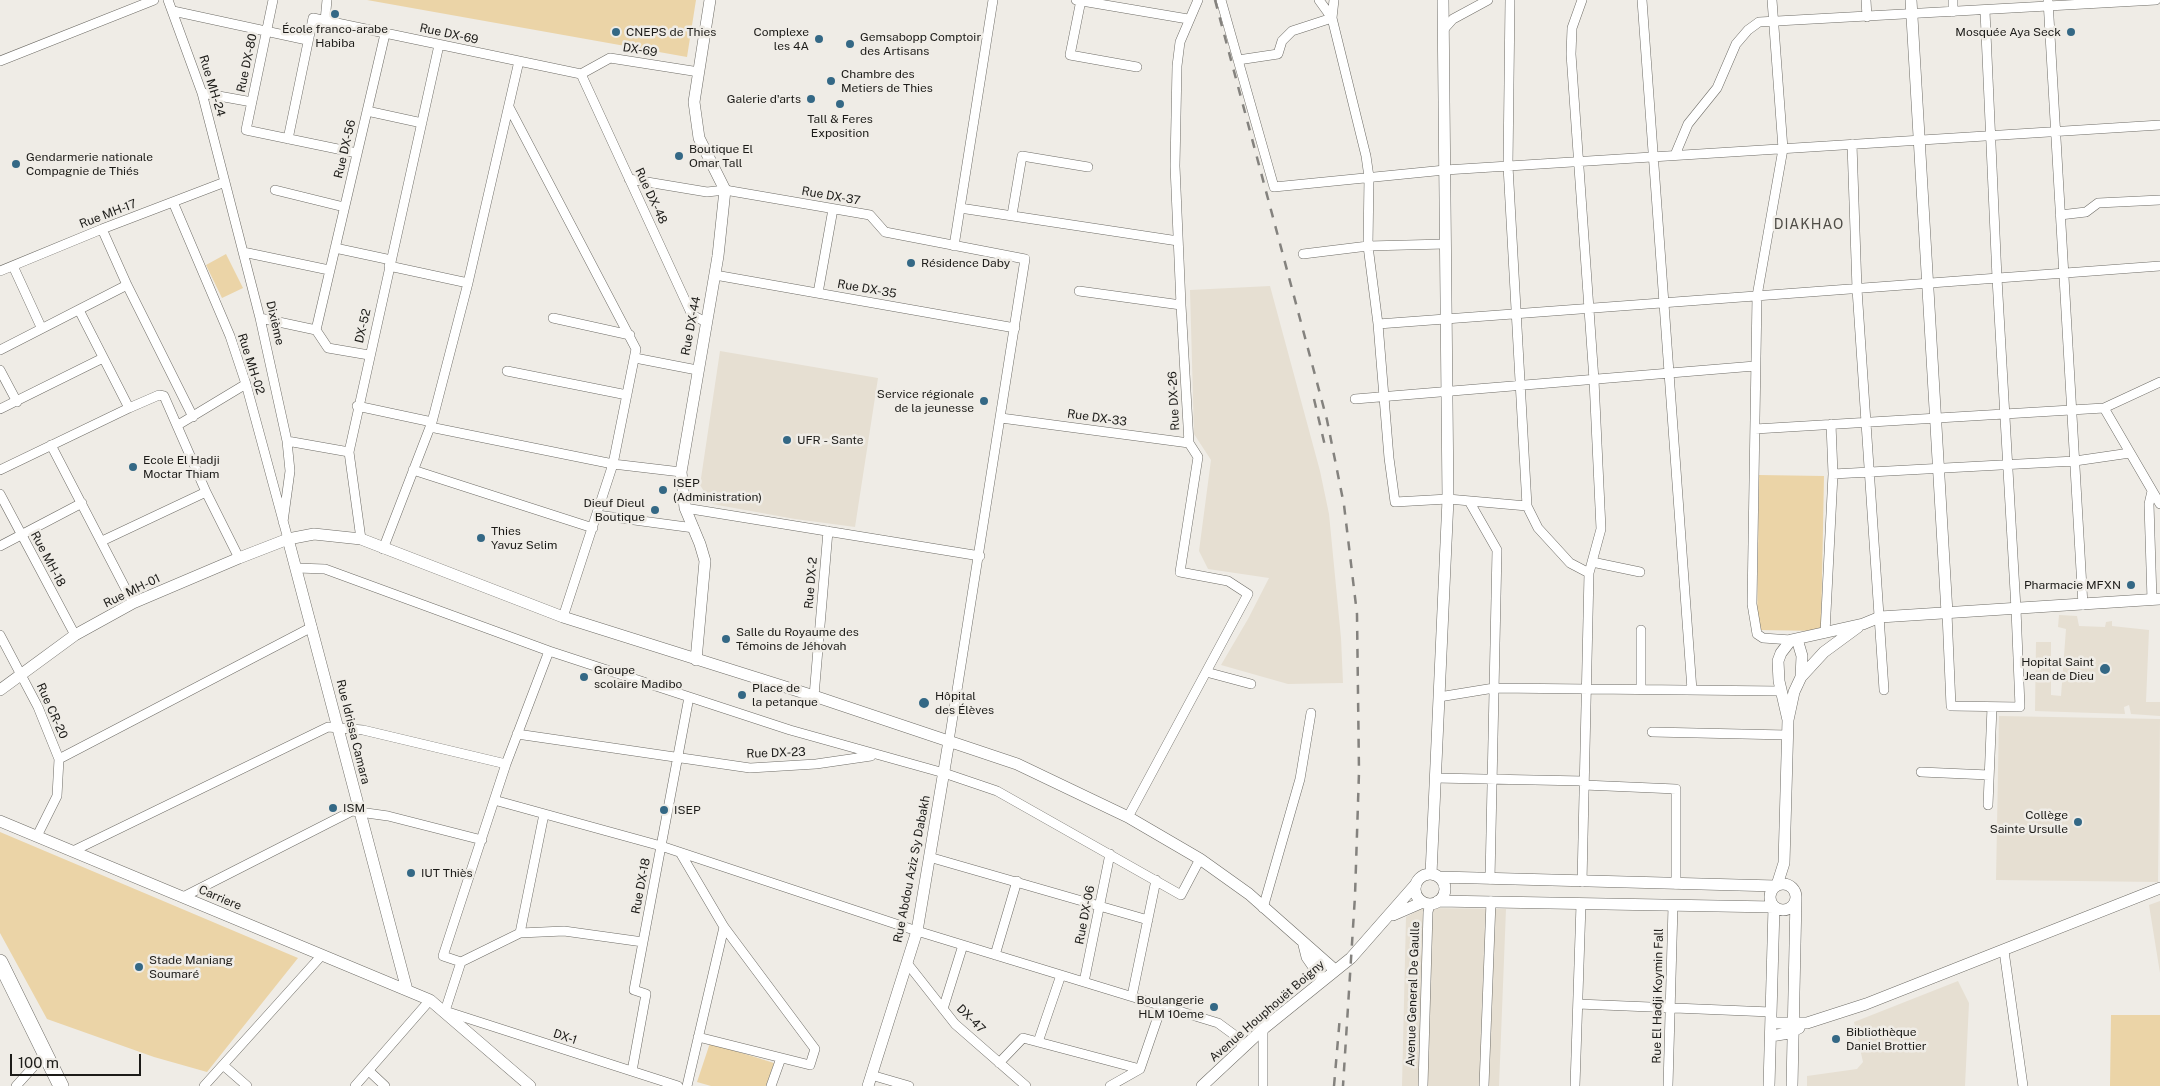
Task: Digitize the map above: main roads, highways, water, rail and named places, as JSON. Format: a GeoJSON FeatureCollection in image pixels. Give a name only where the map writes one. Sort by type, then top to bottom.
{"type":"FeatureCollection","features":[{"type":"Feature","properties":{"kind":"highway"},"geometry":{"type":"LineString","coordinates":[[0,962],[61,1086]]}},
{"type":"Feature","properties":{"kind":"railway"},"geometry":{"type":"LineString","coordinates":[[1215,0],[1327,420],[1344,505],[1357,614],[1359,772],[1355,896],[1343,1086]]}},
{"type":"Feature","properties":{"kind":"railway"},"geometry":{"type":"LineString","coordinates":[[1314,399],[1325,446]]}},
{"type":"Feature","properties":{"kind":"railway"},"geometry":{"type":"LineString","coordinates":[[1334,1086],[1340,1016]]}},
{"type":"Feature","properties":{"kind":"place","name":"École franco-arabe Habiba"},"geometry":{"type":"Point","coordinates":[335,14]}},
{"type":"Feature","properties":{"kind":"place","name":"CNEPS de Thies"},"geometry":{"type":"Point","coordinates":[616,32]}},
{"type":"Feature","properties":{"kind":"place","name":"Mosquée Aya Seck"},"geometry":{"type":"Point","coordinates":[2071,32]}},
{"type":"Feature","properties":{"kind":"place","name":"Complexe les 4A"},"geometry":{"type":"Point","coordinates":[819,39]}},
{"type":"Feature","properties":{"kind":"place","name":"Gemsabopp Comptoir des Artisans"},"geometry":{"type":"Point","coordinates":[850,44]}},
{"type":"Feature","properties":{"kind":"place","name":"Chambre des Metiers de Thies"},"geometry":{"type":"Point","coordinates":[831,81]}},
{"type":"Feature","properties":{"kind":"place","name":"Galerie d'arts"},"geometry":{"type":"Point","coordinates":[811,99]}},
{"type":"Feature","properties":{"kind":"place","name":"Tall & Feres Exposition"},"geometry":{"type":"Point","coordinates":[840,104]}},
{"type":"Feature","properties":{"kind":"place","name":"Boutique El Omar Tall"},"geometry":{"type":"Point","coordinates":[679,156]}},
{"type":"Feature","properties":{"kind":"place","name":"Gendarmerie nationale Compagnie de Thiés"},"geometry":{"type":"Point","coordinates":[16,164]}},
{"type":"Feature","properties":{"kind":"place","name":"Résidence Daby"},"geometry":{"type":"Point","coordinates":[911,263]}},
{"type":"Feature","properties":{"kind":"place","name":"Service régionale de la jeunesse"},"geometry":{"type":"Point","coordinates":[984,401]}},
{"type":"Feature","properties":{"kind":"place","name":"UFR - Sante"},"geometry":{"type":"Point","coordinates":[787,440]}},
{"type":"Feature","properties":{"kind":"place","name":"Ecole El Hadji Moctar Thiam"},"geometry":{"type":"Point","coordinates":[133,467]}},
{"type":"Feature","properties":{"kind":"place","name":"ISEP (Administration)"},"geometry":{"type":"Point","coordinates":[663,490]}},
{"type":"Feature","properties":{"kind":"place","name":"Dieuf Dieul Boutique"},"geometry":{"type":"Point","coordinates":[655,510]}},
{"type":"Feature","properties":{"kind":"place","name":"Thies Yavuz Selim"},"geometry":{"type":"Point","coordinates":[481,538]}},
{"type":"Feature","properties":{"kind":"place","name":"Pharmacie MFXN"},"geometry":{"type":"Point","coordinates":[2131,585]}},
{"type":"Feature","properties":{"kind":"place","name":"Salle du Royaume des Témoins de Jéhovah"},"geometry":{"type":"Point","coordinates":[726,639]}},
{"type":"Feature","properties":{"kind":"place","name":"Hopital Saint Jean de Dieu"},"geometry":{"type":"Point","coordinates":[2105,669]}},
{"type":"Feature","properties":{"kind":"place","name":"Groupe scolaire Madibo"},"geometry":{"type":"Point","coordinates":[584,677]}},
{"type":"Feature","properties":{"kind":"place","name":"Place de la petanque"},"geometry":{"type":"Point","coordinates":[742,695]}},
{"type":"Feature","properties":{"kind":"place","name":"Hôpital des Élèves"},"geometry":{"type":"Point","coordinates":[924,703]}},
{"type":"Feature","properties":{"kind":"place","name":"ISM"},"geometry":{"type":"Point","coordinates":[333,808]}},
{"type":"Feature","properties":{"kind":"place","name":"ISEP"},"geometry":{"type":"Point","coordinates":[664,810]}},
{"type":"Feature","properties":{"kind":"place","name":"Collège Sainte Ursulle"},"geometry":{"type":"Point","coordinates":[2078,822]}},
{"type":"Feature","properties":{"kind":"place","name":"IUT Thiès"},"geometry":{"type":"Point","coordinates":[411,873]}},
{"type":"Feature","properties":{"kind":"place","name":"Stade Maniang Soumaré"},"geometry":{"type":"Point","coordinates":[139,967]}},
{"type":"Feature","properties":{"kind":"place","name":"Boulangerie HLM 10eme"},"geometry":{"type":"Point","coordinates":[1214,1007]}},
{"type":"Feature","properties":{"kind":"place","name":"Bibliothèque Daniel Brottier"},"geometry":{"type":"Point","coordinates":[1836,1039]}},
{"type":"Feature","properties":{"kind":"district","name":"DIAKHAO"},"geometry":{"type":"Point","coordinates":[1809,225]}}]}
